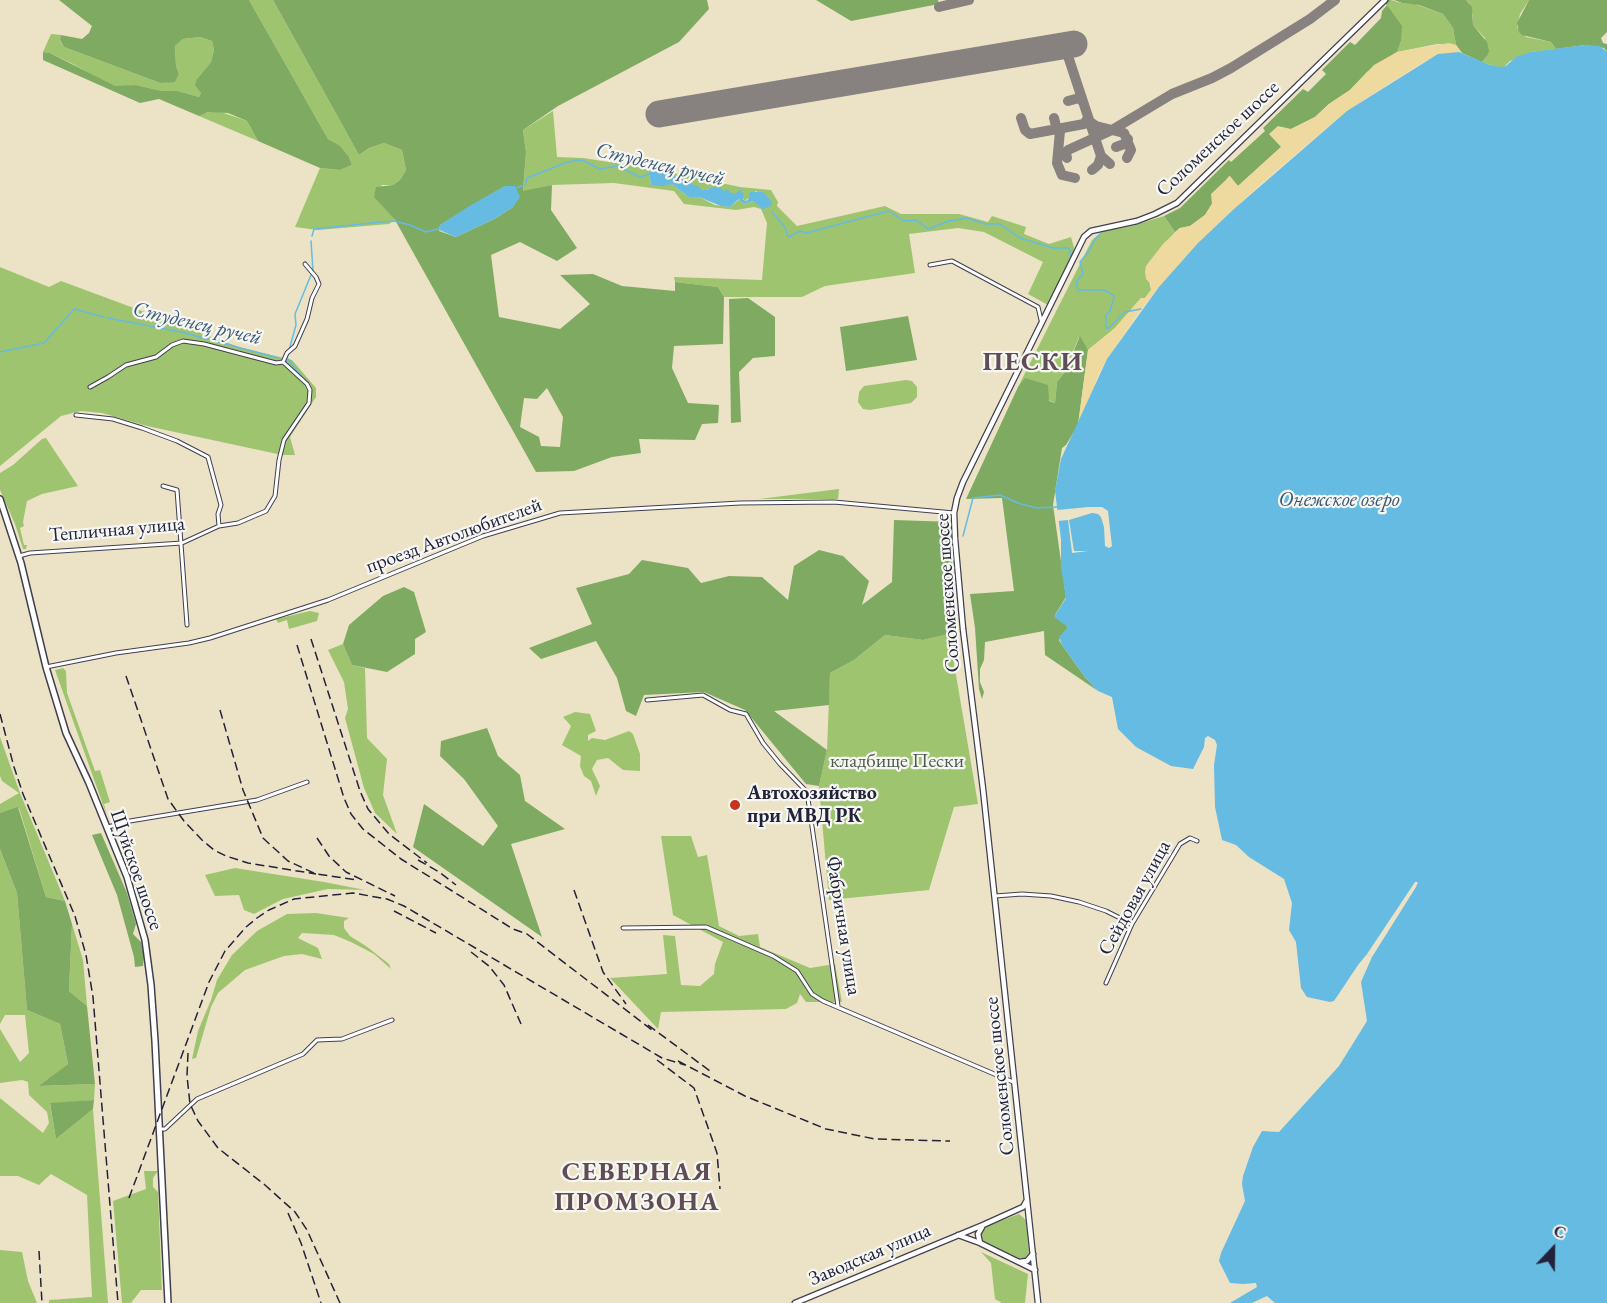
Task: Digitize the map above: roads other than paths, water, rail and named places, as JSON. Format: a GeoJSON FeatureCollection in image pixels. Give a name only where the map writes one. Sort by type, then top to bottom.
{"type":"FeatureCollection","features":[{"type":"Feature","properties":{"kind":"main road","name":"Соломенское шоссе"},"geometry":{"type":"LineString","coordinates":[[1038,1303],[983,789],[963,629],[954,513],[963,482],[1081,243],[1091,231],[1137,221],[1177,203],[1385,0]]}},
{"type":"Feature","properties":{"kind":"main road","name":"Шуйское шоссе"},"geometry":{"type":"LineString","coordinates":[[0,498],[19,556],[46,667],[66,733],[130,887],[145,940],[151,985],[168,1303]]}},
{"type":"Feature","properties":{"kind":"main road"},"geometry":{"type":"LineString","coordinates":[[1017,1210],[1023,1207],[1027,1199]]}},
{"type":"Feature","properties":{"kind":"main road"},"geometry":{"type":"LineString","coordinates":[[1017,1210],[1026,1214],[1029,1219]]}},
{"type":"Feature","properties":{"kind":"main road","name":"Заводская улица"},"geometry":{"type":"LineString","coordinates":[[795,1303],[1017,1210]]}},
{"type":"Feature","properties":{"kind":"main road"},"geometry":{"type":"LineString","coordinates":[[980,1243],[979,1230],[983,1225]]}},
{"type":"Feature","properties":{"kind":"main road"},"geometry":{"type":"LineString","coordinates":[[958,1235],[980,1243],[1035,1270]]}},
{"type":"Feature","properties":{"kind":"main road"},"geometry":{"type":"LineString","coordinates":[[1019,1262],[1027,1261],[1033,1254]]}},
{"type":"Feature","properties":{"kind":"street"},"geometry":{"type":"LineString","coordinates":[[930,265],[952,261],[1038,307],[1042,322]]}},
{"type":"Feature","properties":{"kind":"street"},"geometry":{"type":"LineString","coordinates":[[90,387],[126,365],[156,357],[183,341],[204,344],[276,363],[283,362],[287,353],[295,346],[307,319],[312,297],[319,284],[305,264]]}},
{"type":"Feature","properties":{"kind":"street","name":"Тепличная улица"},"geometry":{"type":"LineString","coordinates":[[19,556],[30,553],[182,543],[219,526],[251,519],[266,511],[275,496],[284,440],[309,403],[310,390],[307,384],[283,362]]}},
{"type":"Feature","properties":{"kind":"street"},"geometry":{"type":"LineString","coordinates":[[76,415],[113,419],[132,425],[177,441],[208,457],[221,505],[218,514],[219,526]]}},
{"type":"Feature","properties":{"kind":"street"},"geometry":{"type":"LineString","coordinates":[[164,486],[177,490],[187,625]]}},
{"type":"Feature","properties":{"kind":"street","name":"проезд Автолюбителей"},"geometry":{"type":"LineString","coordinates":[[46,667],[210,638],[328,600],[483,536],[560,513],[740,503],[834,502],[954,513]]}},
{"type":"Feature","properties":{"kind":"street","name":"Фабричная улица"},"geometry":{"type":"LineString","coordinates":[[647,700],[703,695],[730,710],[746,714],[763,743],[780,765],[807,792],[838,1006],[1015,1082]]}},
{"type":"Feature","properties":{"kind":"street"},"geometry":{"type":"LineString","coordinates":[[107,828],[130,821],[257,800],[307,782]]}},
{"type":"Feature","properties":{"kind":"street","name":"Сейдовая улица"},"geometry":{"type":"LineString","coordinates":[[1106,983],[1132,924],[1180,844],[1190,838],[1197,841]]}},
{"type":"Feature","properties":{"kind":"street"},"geometry":{"type":"LineString","coordinates":[[994,896],[1022,894],[1051,896],[1106,911],[1132,924]]}},
{"type":"Feature","properties":{"kind":"street"},"geometry":{"type":"LineString","coordinates":[[622,928],[706,927],[772,956],[797,971],[812,994],[838,1006]]}},
{"type":"Feature","properties":{"kind":"street"},"geometry":{"type":"LineString","coordinates":[[160,1129],[165,1129],[197,1099],[303,1054],[317,1040],[342,1039],[392,1020]]}},
{"type":"Feature","properties":{"kind":"water","name":"Онежское озеро"},"geometry":{"type":"Polygon","coordinates":[[[1585,45],[1600,46],[1607,52],[1607,1303],[1275,1303],[1267,1296],[1252,1303],[1230,1303],[1257,1287],[1256,1283],[1230,1283],[1219,1261],[1245,1201],[1243,1176],[1253,1147],[1262,1131],[1279,1132],[1339,1066],[1367,1021],[1361,982],[1372,957],[1367,954],[1334,1001],[1307,997],[1301,988],[1296,942],[1289,930],[1292,903],[1284,879],[1249,857],[1236,845],[1222,840],[1215,807],[1214,765],[1217,745],[1215,740],[1208,736],[1205,738],[1204,747],[1193,769],[1171,766],[1136,747],[1118,729],[1112,697],[1098,691],[1062,645],[1059,637],[1068,627],[1054,617],[1066,598],[1061,567],[1061,539],[1055,491],[1061,459],[1107,359],[1159,287],[1198,243],[1234,209],[1347,111],[1438,54],[1459,52],[1490,65],[1501,67],[1506,66],[1516,57],[1531,52],[1585,45]]]}},
{"type":"Feature","properties":{"kind":"water"},"geometry":{"type":"Polygon","coordinates":[[[649,172],[690,181],[702,190],[710,187],[724,191],[727,189],[731,193],[736,193],[743,190],[740,192],[744,193],[745,201],[748,200],[750,192],[763,192],[772,202],[771,206],[764,210],[753,201],[744,204],[739,199],[730,207],[721,206],[699,197],[690,198],[672,184],[651,185],[649,172]]]}},
{"type":"Feature","properties":{"kind":"water"},"geometry":{"type":"Polygon","coordinates":[[[505,186],[515,186],[520,197],[513,207],[496,218],[456,237],[437,229],[471,205],[505,186]]]}},
{"type":"Feature","properties":{"kind":"waterway","name":"Студенец ручей"},"geometry":{"type":"LineString","coordinates":[[516,188],[525,185],[527,178],[578,160],[600,169],[617,166],[640,177],[650,174]]}},
{"type":"Feature","properties":{"kind":"waterway","name":"Студенец ручей"},"geometry":{"type":"LineString","coordinates":[[772,212],[785,227],[788,237],[800,231],[806,233],[889,211],[904,221],[916,220],[928,229],[949,221],[967,218],[985,224],[1000,224],[1020,238],[1053,248],[1069,248],[1071,256]]}},
{"type":"Feature","properties":{"kind":"waterway","name":"Студенец ручей"},"geometry":{"type":"LineString","coordinates":[[312,236],[314,229],[394,221],[426,232],[438,229]]}},
{"type":"Feature","properties":{"kind":"waterway","name":"Студенец ручей"},"geometry":{"type":"LineString","coordinates":[[1101,233],[1080,262],[1083,274],[1076,282],[1078,290],[1104,290],[1113,295],[1110,311],[1106,315],[1106,328],[1109,328],[1125,312],[1141,309]]}},
{"type":"Feature","properties":{"kind":"waterway","name":"Студенец ручей"},"geometry":{"type":"LineString","coordinates":[[311,241],[313,271]]}},
{"type":"Feature","properties":{"kind":"waterway","name":"Студенец ручей"},"geometry":{"type":"LineString","coordinates":[[286,361],[296,325],[295,314],[311,275]]}},
{"type":"Feature","properties":{"kind":"waterway","name":"Студенец ручей"},"geometry":{"type":"LineString","coordinates":[[0,352],[44,343],[74,309],[104,317]]}},
{"type":"Feature","properties":{"kind":"waterway","name":"Студенец ручей"},"geometry":{"type":"LineString","coordinates":[[108,318],[181,332],[278,358]]}},
{"type":"Feature","properties":{"kind":"waterway"},"geometry":{"type":"LineString","coordinates":[[288,359],[301,376]]}},
{"type":"Feature","properties":{"kind":"waterway"},"geometry":{"type":"LineString","coordinates":[[963,536],[973,498],[1000,495],[1036,508],[1057,507]]}},
{"type":"Feature","properties":{"kind":"railway"},"geometry":{"type":"LineString","coordinates":[[311,639],[360,791],[368,809],[389,834],[427,863]]}},
{"type":"Feature","properties":{"kind":"railway"},"geometry":{"type":"LineString","coordinates":[[297,645],[344,798],[351,814],[363,829],[401,859],[513,929],[527,934],[652,1030]]}},
{"type":"Feature","properties":{"kind":"railway"},"geometry":{"type":"LineString","coordinates":[[126,676],[168,799],[202,840],[214,850],[248,863],[316,874]]}},
{"type":"Feature","properties":{"kind":"railway"},"geometry":{"type":"LineString","coordinates":[[220,710],[243,790],[263,838],[288,861],[316,874],[358,880]]}},
{"type":"Feature","properties":{"kind":"railway"},"geometry":{"type":"LineString","coordinates":[[0,714],[23,794],[75,916],[86,955],[93,997],[118,1303]]}},
{"type":"Feature","properties":{"kind":"railway"},"geometry":{"type":"LineString","coordinates":[[317,838],[329,856],[346,872],[395,896]]}},
{"type":"Feature","properties":{"kind":"railway"},"geometry":{"type":"LineString","coordinates":[[418,860],[456,885]]}},
{"type":"Feature","properties":{"kind":"railway"},"geometry":{"type":"LineString","coordinates":[[574,890],[603,972],[626,1004]]}},
{"type":"Feature","properties":{"kind":"railway"},"geometry":{"type":"LineString","coordinates":[[129,1198],[209,982],[225,951],[257,918],[294,899],[353,893],[387,899],[404,906],[662,1058],[685,1065]]}},
{"type":"Feature","properties":{"kind":"railway"},"geometry":{"type":"LineString","coordinates":[[394,911],[436,933]]}},
{"type":"Feature","properties":{"kind":"railway"},"geometry":{"type":"LineString","coordinates":[[471,952],[489,966],[504,985],[521,1024]]}},
{"type":"Feature","properties":{"kind":"railway"},"geometry":{"type":"LineString","coordinates":[[648,1025],[710,1071]]}},
{"type":"Feature","properties":{"kind":"railway"},"geometry":{"type":"LineString","coordinates":[[188,1053],[187,1076],[190,1104],[198,1121],[218,1148],[295,1212],[307,1230],[340,1303]]}},
{"type":"Feature","properties":{"kind":"railway"},"geometry":{"type":"LineString","coordinates":[[657,1060],[694,1088],[717,1153],[720,1189]]}},
{"type":"Feature","properties":{"kind":"railway"},"geometry":{"type":"LineString","coordinates":[[678,1061],[745,1096],[826,1129],[875,1139],[950,1141]]}},
{"type":"Feature","properties":{"kind":"railway"},"geometry":{"type":"LineString","coordinates":[[288,1213],[301,1243],[321,1303]]}},
{"type":"Feature","properties":{"kind":"railway"},"geometry":{"type":"LineString","coordinates":[[39,1251],[42,1303]]}},
{"type":"Feature","properties":{"kind":"place","name":"Автохозяйство при МВД РК"},"geometry":{"type":"Point","coordinates":[735,805]}},
{"type":"Feature","properties":{"kind":"district","name":"ПЕСКИ"},"geometry":{"type":"Point","coordinates":[1033,363]}},
{"type":"Feature","properties":{"kind":"district","name":"СЕВЕРНАЯ ПРОМЗОНА"},"geometry":{"type":"Point","coordinates":[637,1188]}},
{"type":"Feature","properties":{"kind":"park label","name":"кладбище Пески"},"geometry":{"type":"Point","coordinates":[897,762]}}]}
